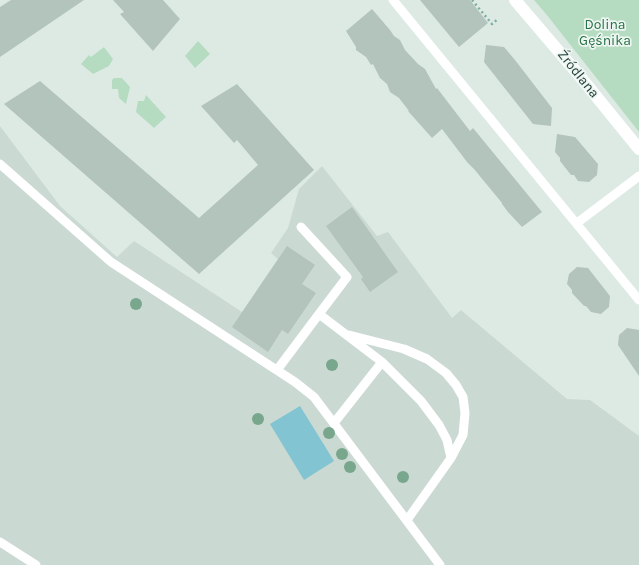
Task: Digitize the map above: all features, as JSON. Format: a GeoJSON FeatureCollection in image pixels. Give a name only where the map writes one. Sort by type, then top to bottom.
{"type":"FeatureCollection","features":[{"type":"Feature","properties":{"kind":"street","name":"Źródlana"},"geometry":{"type":"LineString","coordinates":[[515,0],[639,149]]}},
{"type":"Feature","properties":{"kind":"lane"},"geometry":{"type":"LineString","coordinates":[[393,0],[639,300]]}},
{"type":"Feature","properties":{"kind":"lane"},"geometry":{"type":"LineString","coordinates":[[0,164],[111,262],[277,370],[314,397],[439,564]]}},
{"type":"Feature","properties":{"kind":"lane"},"geometry":{"type":"LineString","coordinates":[[577,224],[639,176]]}},
{"type":"Feature","properties":{"kind":"lane"},"geometry":{"type":"LineString","coordinates":[[277,370],[347,277],[301,226]]}},
{"type":"Feature","properties":{"kind":"lane"},"geometry":{"type":"LineString","coordinates":[[319,314],[382,362],[421,401],[439,425],[447,440],[451,458]]}},
{"type":"Feature","properties":{"kind":"lane"},"geometry":{"type":"LineString","coordinates":[[345,334],[404,349],[427,359],[446,373],[456,385],[463,398],[465,413],[463,435],[451,458],[406,520]]}},
{"type":"Feature","properties":{"kind":"lane"},"geometry":{"type":"LineString","coordinates":[[334,423],[382,362]]}},
{"type":"Feature","properties":{"kind":"lane"},"geometry":{"type":"LineString","coordinates":[[0,542],[36,565]]}},
{"type":"Feature","properties":{"kind":"path"},"geometry":{"type":"LineString","coordinates":[[472,0],[492,24],[498,19]]}},
{"type":"Feature","properties":{"kind":"shaded area"},"geometry":{"type":"Polygon","coordinates":[[[0,126],[60,206],[117,257],[134,241],[242,312],[278,259],[271,253],[288,228],[299,189],[322,166],[377,236],[388,232],[452,318],[461,310],[567,399],[590,400],[639,436],[639,565],[0,565],[0,126]]]}},
{"type":"Feature","properties":{"kind":"green space","name":"Dolina Gęśnika"},"geometry":{"type":"Polygon","coordinates":[[[534,0],[639,0],[639,132],[546,14],[534,0]]]}},
{"type":"Feature","properties":{"kind":"green space"},"geometry":{"type":"Polygon","coordinates":[[[198,41],[210,54],[195,68],[185,56],[198,41]]]}},
{"type":"Feature","properties":{"kind":"green space"},"geometry":{"type":"Polygon","coordinates":[[[104,47],[113,59],[109,66],[93,74],[81,64],[89,55],[91,57],[104,47]]]}},
{"type":"Feature","properties":{"kind":"green space"},"geometry":{"type":"Polygon","coordinates":[[[114,78],[122,78],[130,87],[126,104],[119,98],[118,89],[112,89],[112,80],[114,78]]]}},
{"type":"Feature","properties":{"kind":"green space"},"geometry":{"type":"Polygon","coordinates":[[[146,95],[166,117],[154,128],[136,112],[138,101],[144,101],[146,95]]]}},
{"type":"Feature","properties":{"kind":"water"},"geometry":{"type":"Polygon","coordinates":[[[300,406],[334,461],[304,480],[270,424],[300,406]]]}},
{"type":"Feature","properties":{"kind":"building"},"geometry":{"type":"Polygon","coordinates":[[[11,0],[84,0],[0,57],[0,7],[11,0]]]}},
{"type":"Feature","properties":{"kind":"building"},"geometry":{"type":"Polygon","coordinates":[[[113,0],[163,0],[180,19],[153,51],[120,14],[124,12],[113,0]]]}},
{"type":"Feature","properties":{"kind":"building"},"geometry":{"type":"Polygon","coordinates":[[[420,0],[470,0],[488,23],[459,47],[420,0]]]}},
{"type":"Feature","properties":{"kind":"building"},"geometry":{"type":"Polygon","coordinates":[[[372,9],[394,36],[400,40],[405,50],[425,69],[436,89],[437,88],[470,131],[473,128],[542,212],[522,227],[467,162],[442,129],[432,138],[408,111],[399,98],[390,92],[387,84],[380,78],[373,64],[371,65],[366,57],[356,50],[356,47],[346,31],[372,9]]]}},
{"type":"Feature","properties":{"kind":"building"},"geometry":{"type":"Polygon","coordinates":[[[486,45],[504,47],[515,60],[552,108],[551,126],[533,124],[484,62],[486,45]]]}},
{"type":"Feature","properties":{"kind":"building"},"geometry":{"type":"Polygon","coordinates":[[[40,81],[199,218],[258,165],[237,140],[234,143],[201,106],[237,84],[314,170],[199,274],[4,104],[40,81]]]}},
{"type":"Feature","properties":{"kind":"building"},"geometry":{"type":"Polygon","coordinates":[[[557,134],[575,137],[598,164],[597,175],[589,182],[578,181],[560,161],[560,158],[555,152],[557,134]]]}},
{"type":"Feature","properties":{"kind":"building"},"geometry":{"type":"Polygon","coordinates":[[[352,207],[398,272],[370,292],[361,279],[363,277],[326,226],[352,207]]]}},
{"type":"Feature","properties":{"kind":"building"},"geometry":{"type":"Polygon","coordinates":[[[287,246],[315,265],[302,284],[316,293],[288,334],[282,330],[268,352],[232,327],[287,246]]]}},
{"type":"Feature","properties":{"kind":"building"},"geometry":{"type":"Polygon","coordinates":[[[577,267],[588,268],[610,296],[609,307],[601,314],[591,312],[586,306],[584,306],[572,293],[572,290],[567,284],[569,274],[577,267]]]}},
{"type":"Feature","properties":{"kind":"building"},"geometry":{"type":"Polygon","coordinates":[[[627,328],[639,330],[639,376],[618,345],[619,335],[627,328]]]}}]}
